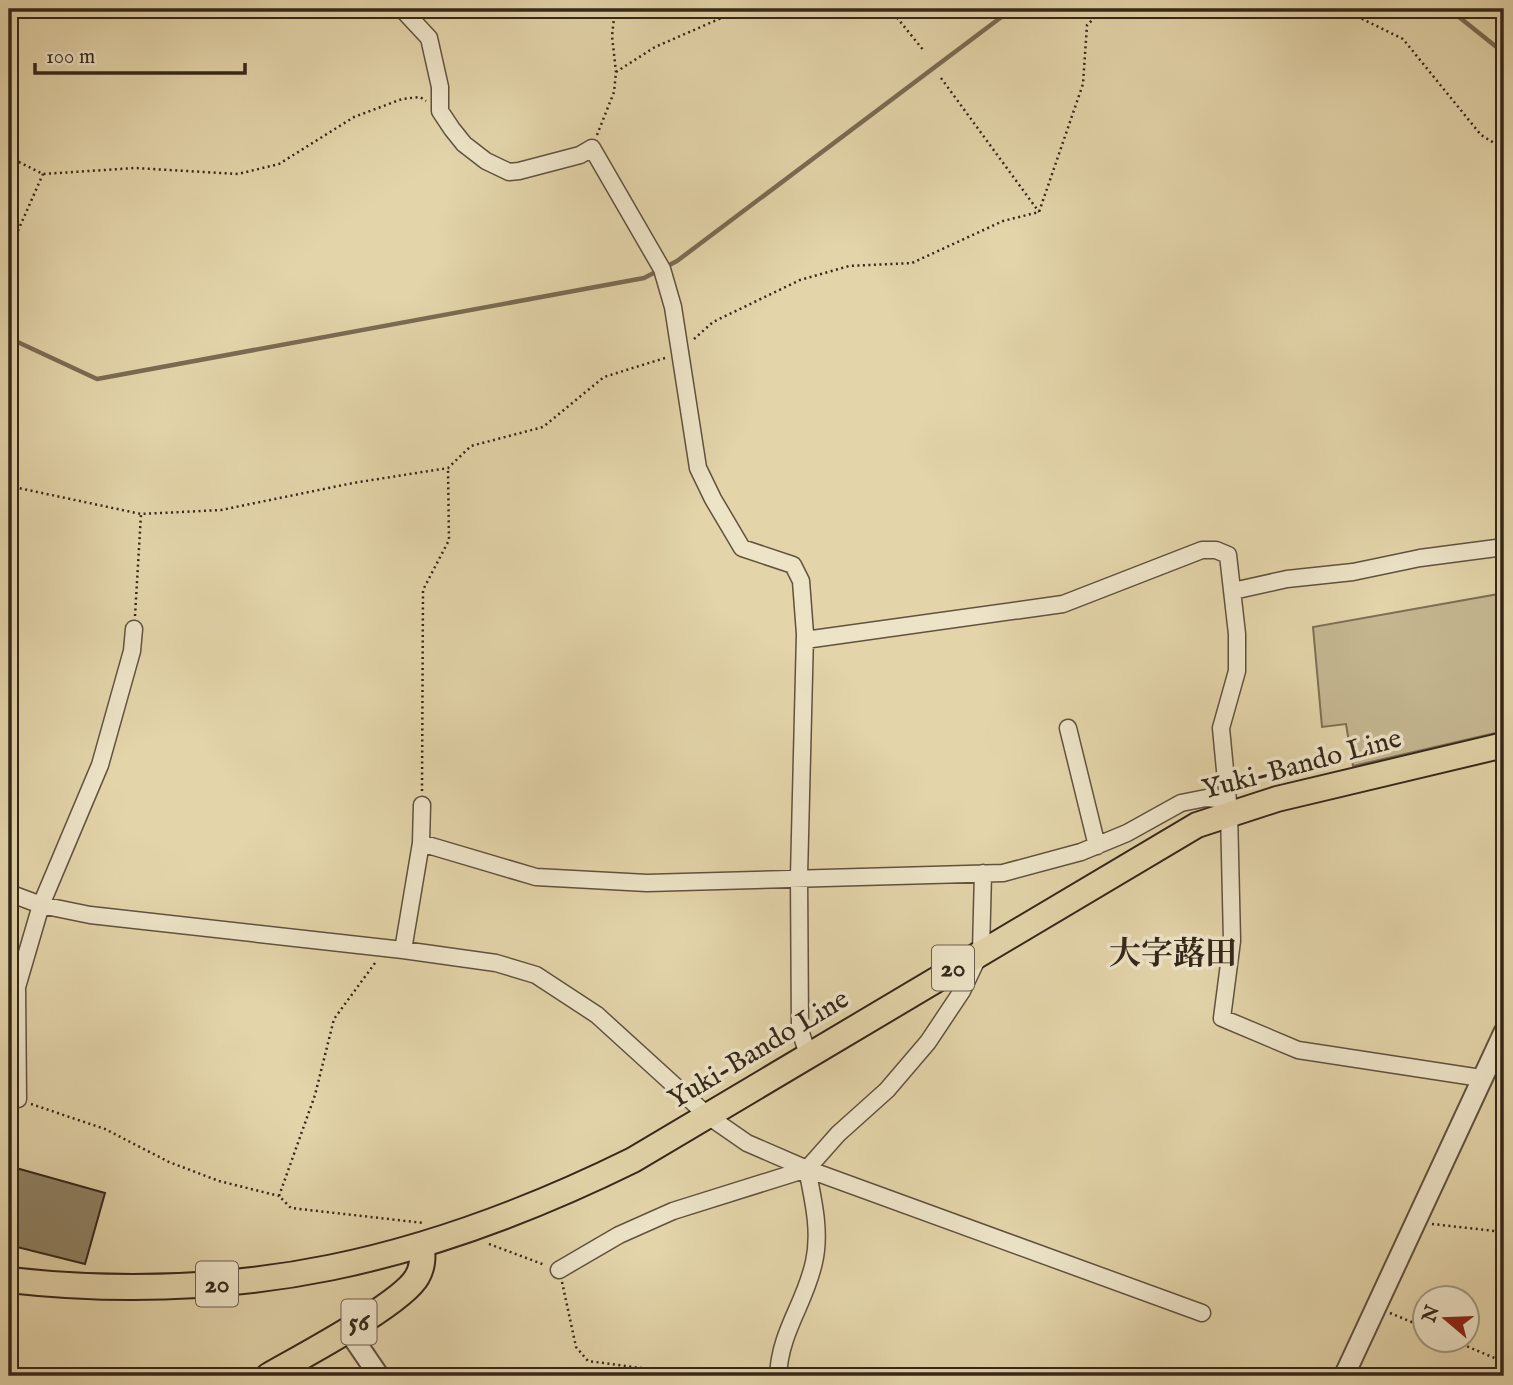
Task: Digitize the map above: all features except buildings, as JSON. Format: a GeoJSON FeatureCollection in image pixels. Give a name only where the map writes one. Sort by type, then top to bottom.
{"type":"FeatureCollection","features":[{"type":"Feature","properties":{"kind":"main road","name":"Yuki-Bando Line"},"geometry":{"type":"LineString","coordinates":[[9,1280],[124,1287],[219,1284],[342,1267],[429,1236],[469,1232],[560,1196],[633,1160],[1228,806],[1504,745]]}},
{"type":"Feature","properties":{"kind":"main road","name":"56"},"geometry":{"type":"LineString","coordinates":[[268,1376],[409,1289],[421,1267],[429,1236]]}},
{"type":"Feature","properties":{"kind":"street"},"geometry":{"type":"LineString","coordinates":[[402,9],[429,38],[440,87],[440,111],[464,144],[486,161],[509,172],[580,155],[592,148],[662,269],[673,307],[698,468],[713,499],[743,548],[793,565],[801,581],[805,640],[799,876],[800,1030],[808,1055]]}},
{"type":"Feature","properties":{"kind":"street"},"geometry":{"type":"LineString","coordinates":[[1233,591],[1287,579],[1353,572],[1420,558],[1504,547]]}},
{"type":"Feature","properties":{"kind":"street"},"geometry":{"type":"LineString","coordinates":[[805,640],[1063,604],[1202,551],[1216,550],[1228,555],[1233,591],[1237,671],[1220,741],[1228,806],[1232,941],[1222,1018],[1298,1050],[1481,1078]]}},
{"type":"Feature","properties":{"kind":"street"},"geometry":{"type":"LineString","coordinates":[[13,1099],[17,988],[41,905],[100,765],[132,650],[134,629]]}},
{"type":"Feature","properties":{"kind":"street"},"geometry":{"type":"LineString","coordinates":[[1068,728],[1097,846]]}},
{"type":"Feature","properties":{"kind":"street"},"geometry":{"type":"LineString","coordinates":[[421,843],[536,877],[647,883],[799,876],[1003,873],[1097,846],[1181,803],[1206,798],[1228,806]]}},
{"type":"Feature","properties":{"kind":"street"},"geometry":{"type":"LineString","coordinates":[[403,950],[421,843],[422,805]]}},
{"type":"Feature","properties":{"kind":"street"},"geometry":{"type":"LineString","coordinates":[[559,1270],[619,1235],[673,1212],[807,1169],[838,1134],[887,1090],[928,1042],[962,991],[981,951],[983,873]]}},
{"type":"Feature","properties":{"kind":"street"},"geometry":{"type":"LineString","coordinates":[[9,893],[41,905],[90,915],[403,950],[496,963],[536,975],[597,1015],[708,1116],[747,1143],[807,1169],[1202,1313]]}},
{"type":"Feature","properties":{"kind":"street"},"geometry":{"type":"LineString","coordinates":[[1345,1376],[1504,1032]]}},
{"type":"Feature","properties":{"kind":"street"},"geometry":{"type":"LineString","coordinates":[[778,1376],[779,1352],[815,1259],[816,1217],[807,1169]]}},
{"type":"Feature","properties":{"kind":"street"},"geometry":{"type":"LineString","coordinates":[[347,1329],[379,1376]]}},
{"type":"Feature","properties":{"kind":"path"},"geometry":{"type":"LineString","coordinates":[[592,148],[614,92],[616,72],[612,36],[615,9]]}},
{"type":"Feature","properties":{"kind":"path"},"geometry":{"type":"LineString","coordinates":[[616,72],[655,47],[726,16],[733,9]]}},
{"type":"Feature","properties":{"kind":"path"},"geometry":{"type":"LineString","coordinates":[[891,9],[924,51]]}},
{"type":"Feature","properties":{"kind":"path"},"geometry":{"type":"LineString","coordinates":[[1038,212],[1083,83],[1087,24],[1104,9]]}},
{"type":"Feature","properties":{"kind":"path"},"geometry":{"type":"LineString","coordinates":[[1342,9],[1403,38],[1480,135],[1504,149]]}},
{"type":"Feature","properties":{"kind":"path"},"geometry":{"type":"LineString","coordinates":[[941,78],[1038,212]]}},
{"type":"Feature","properties":{"kind":"path"},"geometry":{"type":"LineString","coordinates":[[9,157],[43,174],[135,168],[238,174],[279,164],[354,117],[402,99],[420,97],[440,111]]}},
{"type":"Feature","properties":{"kind":"path"},"geometry":{"type":"LineString","coordinates":[[9,251],[43,174]]}},
{"type":"Feature","properties":{"kind":"path"},"geometry":{"type":"LineString","coordinates":[[9,486],[141,514],[221,510],[353,483],[448,468],[471,446],[542,427],[604,377],[680,351],[713,322],[800,280],[849,266],[912,262],[1003,221],[1038,212]]}},
{"type":"Feature","properties":{"kind":"path"},"geometry":{"type":"LineString","coordinates":[[422,805],[423,590],[449,540],[448,468]]}},
{"type":"Feature","properties":{"kind":"path"},"geometry":{"type":"LineString","coordinates":[[134,629],[141,514]]}},
{"type":"Feature","properties":{"kind":"path"},"geometry":{"type":"LineString","coordinates":[[278,1196],[315,1095],[334,1019],[386,949]]}},
{"type":"Feature","properties":{"kind":"path"},"geometry":{"type":"LineString","coordinates":[[13,1099],[105,1129],[169,1162],[219,1181],[278,1196],[291,1208],[429,1236]]}},
{"type":"Feature","properties":{"kind":"path"},"geometry":{"type":"LineString","coordinates":[[1415,1221],[1504,1232]]}},
{"type":"Feature","properties":{"kind":"path"},"geometry":{"type":"LineString","coordinates":[[469,1232],[496,1248],[559,1270],[576,1347],[588,1361],[702,1376]]}},
{"type":"Feature","properties":{"kind":"path"},"geometry":{"type":"LineString","coordinates":[[1376,1306],[1412,1322]]}},
{"type":"Feature","properties":{"kind":"path"},"geometry":{"type":"LineString","coordinates":[[1482,1352],[1504,1362]]}},
{"type":"Feature","properties":{"kind":"shaded area"},"geometry":{"type":"Polygon","coordinates":[[[1504,593],[1504,731],[1353,766],[1346,724],[1322,727],[1313,627],[1504,593]]]}},
{"type":"Feature","properties":{"kind":"waterway"},"geometry":{"type":"LineString","coordinates":[[9,338],[97,379],[644,278],[677,261],[1012,9]]}},
{"type":"Feature","properties":{"kind":"waterway"},"geometry":{"type":"LineString","coordinates":[[1449,9],[1504,53]]}},
{"type":"Feature","properties":{"kind":"district","name":"大字蕗田"},"geometry":{"type":"Point","coordinates":[1173,955]}}]}
